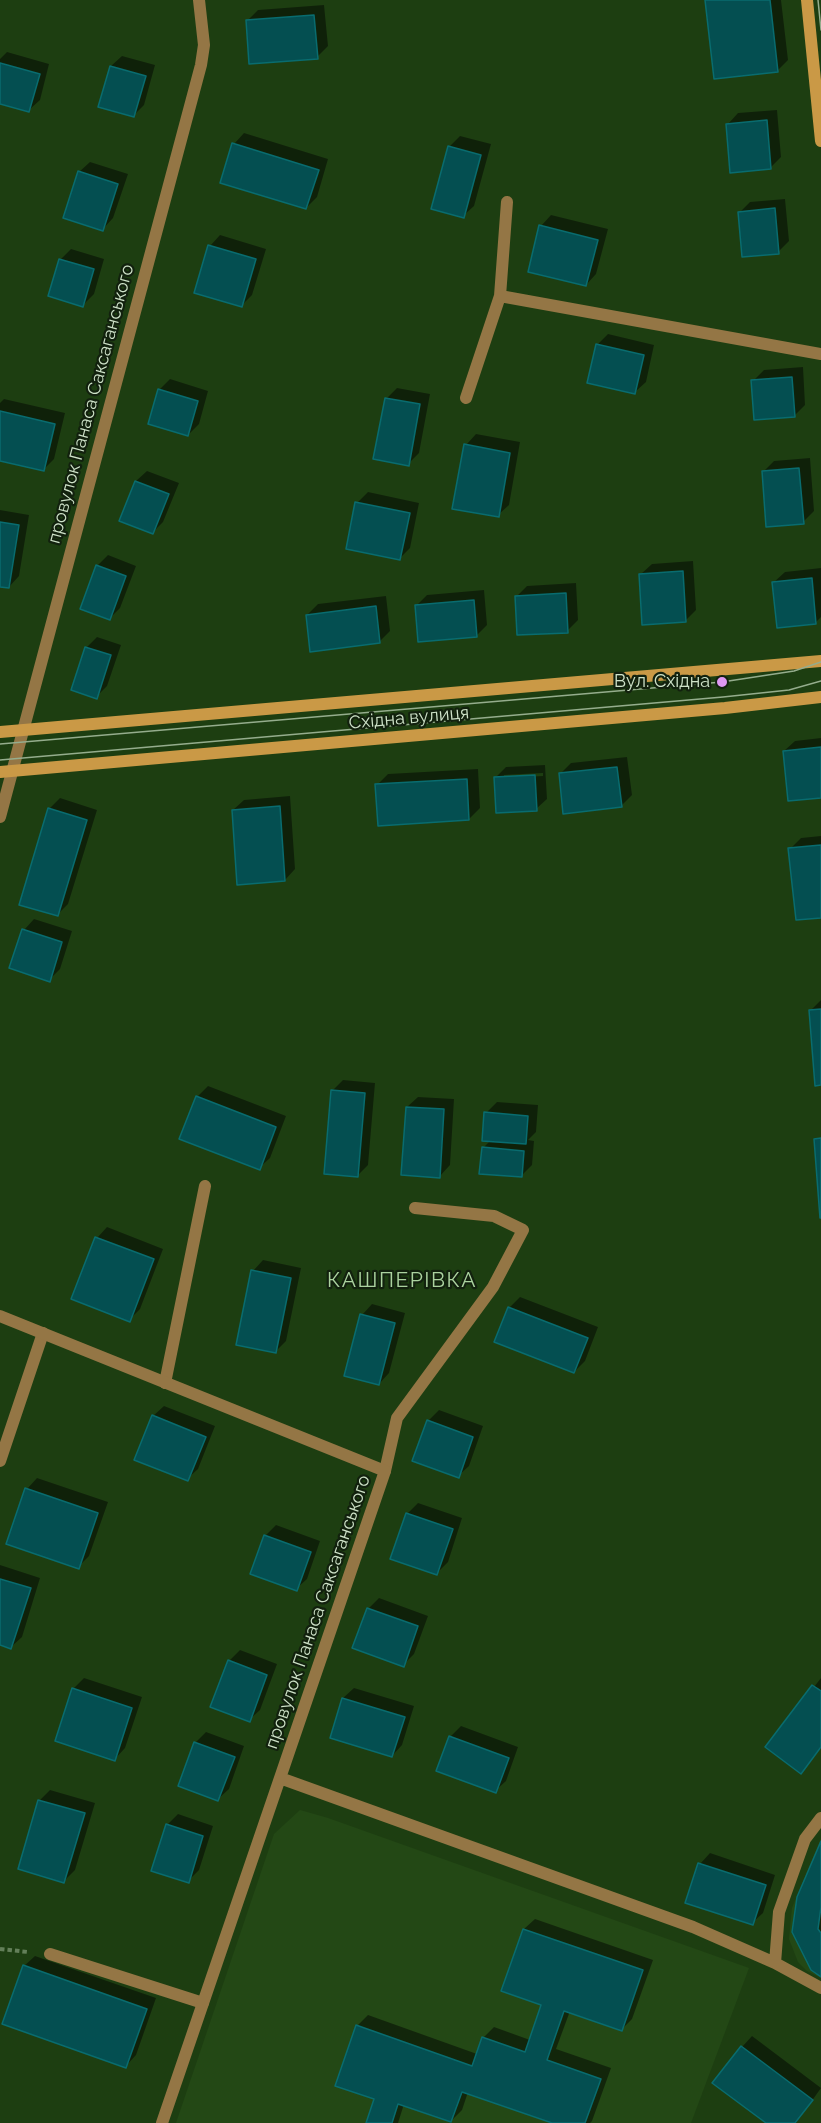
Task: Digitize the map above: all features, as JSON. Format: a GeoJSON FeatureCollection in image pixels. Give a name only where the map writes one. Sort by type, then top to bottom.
{"type":"FeatureCollection","features":[{"type":"Feature","properties":{"kind":"street","name":"провулок Панаса Саксаганського"},"geometry":{"type":"LineString","coordinates":[[0,817],[6,772],[22,730],[201,65],[204,45],[199,0]]}},
{"type":"Feature","properties":{"kind":"street"},"geometry":{"type":"LineString","coordinates":[[807,0],[821,141]]}},
{"type":"Feature","properties":{"kind":"street"},"geometry":{"type":"LineString","coordinates":[[466,398],[500,296],[507,202]]}},
{"type":"Feature","properties":{"kind":"street"},"geometry":{"type":"LineString","coordinates":[[500,296],[821,354]]}},
{"type":"Feature","properties":{"kind":"street","name":"Східна вулиця"},"geometry":{"type":"LineString","coordinates":[[0,732],[821,661]]}},
{"type":"Feature","properties":{"kind":"street","name":"Східна вулиця"},"geometry":{"type":"LineString","coordinates":[[6,772],[725,708],[821,697]]}},
{"type":"Feature","properties":{"kind":"street"},"geometry":{"type":"LineString","coordinates":[[165,1383],[206,1186]]}},
{"type":"Feature","properties":{"kind":"street"},"geometry":{"type":"LineString","coordinates":[[385,1471],[397,1418],[493,1287],[523,1230],[494,1216],[415,1208]]}},
{"type":"Feature","properties":{"kind":"street","name":"провулок Панаса Саксаганського"},"geometry":{"type":"LineString","coordinates":[[0,1316],[385,1471],[162,2123]]}},
{"type":"Feature","properties":{"kind":"street"},"geometry":{"type":"LineString","coordinates":[[0,1461],[43,1334]]}},
{"type":"Feature","properties":{"kind":"street"},"geometry":{"type":"LineString","coordinates":[[280,1778],[693,1927],[775,1963],[821,1988]]}},
{"type":"Feature","properties":{"kind":"street"},"geometry":{"type":"LineString","coordinates":[[775,1963],[779,1912],[805,1839],[821,1818]]}},
{"type":"Feature","properties":{"kind":"street"},"geometry":{"type":"LineString","coordinates":[[50,1954],[203,2003]]}},
{"type":"Feature","properties":{"kind":"path"},"geometry":{"type":"LineString","coordinates":[[0,1950],[50,1954]]}},
{"type":"Feature","properties":{"kind":"shaded area"},"geometry":{"type":"Polygon","coordinates":[[[300,1810],[749,1968],[691,2123],[176,2123],[274,1834],[300,1810]]]}},
{"type":"Feature","properties":{"kind":"shaded area"},"geometry":{"type":"Polygon","coordinates":[[[821,1838],[821,1978],[807,1971],[798,1962],[789,1939],[792,1908],[821,1838]]]}},
{"type":"Feature","properties":{"kind":"building"},"geometry":{"type":"Polygon","coordinates":[[[705,0],[770,0],[778,72],[714,79],[705,0]]]}},
{"type":"Feature","properties":{"kind":"building"},"geometry":{"type":"Polygon","coordinates":[[[314,15],[318,59],[249,64],[246,20],[314,15]]]}},
{"type":"Feature","properties":{"kind":"building"},"geometry":{"type":"Polygon","coordinates":[[[0,63],[40,74],[29,112],[0,104],[0,63]]]}},
{"type":"Feature","properties":{"kind":"building"},"geometry":{"type":"Polygon","coordinates":[[[110,66],[146,76],[134,117],[98,107],[110,66]]]}},
{"type":"Feature","properties":{"kind":"building"},"geometry":{"type":"Polygon","coordinates":[[[767,120],[771,169],[730,173],[726,124],[767,120]]]}},
{"type":"Feature","properties":{"kind":"building"},"geometry":{"type":"Polygon","coordinates":[[[232,143],[319,170],[306,209],[220,183],[232,143]]]}},
{"type":"Feature","properties":{"kind":"building"},"geometry":{"type":"Polygon","coordinates":[[[448,146],[481,155],[464,218],[431,209],[448,146]]]}},
{"type":"Feature","properties":{"kind":"building"},"geometry":{"type":"Polygon","coordinates":[[[78,171],[118,184],[103,231],[63,218],[78,171]]]}},
{"type":"Feature","properties":{"kind":"building"},"geometry":{"type":"Polygon","coordinates":[[[775,208],[779,254],[742,257],[738,212],[775,208]]]}},
{"type":"Feature","properties":{"kind":"building"},"geometry":{"type":"Polygon","coordinates":[[[539,225],[598,240],[586,286],[528,272],[539,225]]]}},
{"type":"Feature","properties":{"kind":"building"},"geometry":{"type":"Polygon","coordinates":[[[208,245],[256,259],[242,307],[194,293],[208,245]]]}},
{"type":"Feature","properties":{"kind":"building"},"geometry":{"type":"Polygon","coordinates":[[[59,259],[94,269],[83,307],[48,296],[59,259]]]}},
{"type":"Feature","properties":{"kind":"building"},"geometry":{"type":"Polygon","coordinates":[[[596,344],[644,355],[635,394],[587,383],[596,344]]]}},
{"type":"Feature","properties":{"kind":"building"},"geometry":{"type":"Polygon","coordinates":[[[792,377],[795,417],[754,420],[751,380],[792,377]]]}},
{"type":"Feature","properties":{"kind":"building"},"geometry":{"type":"Polygon","coordinates":[[[158,389],[198,401],[188,436],[148,424],[158,389]]]}},
{"type":"Feature","properties":{"kind":"building"},"geometry":{"type":"Polygon","coordinates":[[[385,398],[420,404],[409,466],[373,459],[385,398]]]}},
{"type":"Feature","properties":{"kind":"building"},"geometry":{"type":"Polygon","coordinates":[[[0,411],[55,424],[44,471],[0,461],[0,411]]]}},
{"type":"Feature","properties":{"kind":"building"},"geometry":{"type":"Polygon","coordinates":[[[464,444],[510,453],[499,517],[452,509],[464,444]]]}},
{"type":"Feature","properties":{"kind":"building"},"geometry":{"type":"Polygon","coordinates":[[[799,468],[804,524],[766,527],[762,471],[799,468]]]}},
{"type":"Feature","properties":{"kind":"building"},"geometry":{"type":"Polygon","coordinates":[[[135,481],[169,494],[153,534],[119,521],[135,481]]]}},
{"type":"Feature","properties":{"kind":"building"},"geometry":{"type":"Polygon","coordinates":[[[355,502],[410,513],[400,560],[346,549],[355,502]]]}},
{"type":"Feature","properties":{"kind":"building"},"geometry":{"type":"Polygon","coordinates":[[[0,522],[19,525],[9,588],[0,587],[0,522]]]}},
{"type":"Feature","properties":{"kind":"building"},"geometry":{"type":"Polygon","coordinates":[[[96,565],[126,576],[110,620],[80,609],[96,565]]]}},
{"type":"Feature","properties":{"kind":"building"},"geometry":{"type":"Polygon","coordinates":[[[683,571],[686,622],[642,625],[639,574],[683,571]]]}},
{"type":"Feature","properties":{"kind":"building"},"geometry":{"type":"Polygon","coordinates":[[[812,578],[816,624],[777,628],[772,582],[812,578]]]}},
{"type":"Feature","properties":{"kind":"building"},"geometry":{"type":"Polygon","coordinates":[[[566,593],[568,633],[517,635],[515,596],[566,593]]]}},
{"type":"Feature","properties":{"kind":"building"},"geometry":{"type":"Polygon","coordinates":[[[474,600],[477,637],[418,642],[415,605],[474,600]]]}},
{"type":"Feature","properties":{"kind":"building"},"geometry":{"type":"Polygon","coordinates":[[[376,606],[380,643],[310,652],[306,615],[376,606]]]}},
{"type":"Feature","properties":{"kind":"building"},"geometry":{"type":"Polygon","coordinates":[[[85,647],[111,655],[97,699],[71,690],[85,647]]]}},
{"type":"Feature","properties":{"kind":"building"},"geometry":{"type":"Polygon","coordinates":[[[821,747],[821,798],[788,801],[783,751],[821,747]]]}},
{"type":"Feature","properties":{"kind":"building"},"geometry":{"type":"Polygon","coordinates":[[[617,767],[622,807],[563,814],[559,773],[617,767]]]}},
{"type":"Feature","properties":{"kind":"building"},"geometry":{"type":"Polygon","coordinates":[[[535,775],[537,811],[496,813],[494,777],[535,775]]]}},
{"type":"Feature","properties":{"kind":"building"},"geometry":{"type":"Polygon","coordinates":[[[467,779],[469,820],[378,826],[375,784],[467,779]]]}},
{"type":"Feature","properties":{"kind":"building"},"geometry":{"type":"Polygon","coordinates":[[[280,806],[285,881],[237,885],[232,810],[280,806]]]}},
{"type":"Feature","properties":{"kind":"building"},"geometry":{"type":"Polygon","coordinates":[[[48,808],[87,820],[58,916],[19,905],[48,808]]]}},
{"type":"Feature","properties":{"kind":"building"},"geometry":{"type":"Polygon","coordinates":[[[821,845],[821,918],[796,920],[788,848],[821,845]]]}},
{"type":"Feature","properties":{"kind":"building"},"geometry":{"type":"Polygon","coordinates":[[[22,929],[62,942],[50,982],[9,968],[22,929]]]}},
{"type":"Feature","properties":{"kind":"building"},"geometry":{"type":"Polygon","coordinates":[[[821,1009],[821,1085],[815,1086],[809,1010],[821,1009]]]}},
{"type":"Feature","properties":{"kind":"building"},"geometry":{"type":"Polygon","coordinates":[[[331,1090],[365,1093],[358,1177],[324,1174],[331,1090]]]}},
{"type":"Feature","properties":{"kind":"building"},"geometry":{"type":"Polygon","coordinates":[[[196,1096],[276,1127],[260,1170],[179,1139],[196,1096]]]}},
{"type":"Feature","properties":{"kind":"building"},"geometry":{"type":"Polygon","coordinates":[[[406,1107],[444,1109],[440,1178],[401,1175],[406,1107]]]}},
{"type":"Feature","properties":{"kind":"building"},"geometry":{"type":"Polygon","coordinates":[[[484,1112],[528,1116],[526,1144],[482,1141],[484,1112]]]}},
{"type":"Feature","properties":{"kind":"building"},"geometry":{"type":"Polygon","coordinates":[[[821,1138],[821,1218],[820,1218],[814,1139],[821,1138]]]}},
{"type":"Feature","properties":{"kind":"building"},"geometry":{"type":"Polygon","coordinates":[[[482,1147],[524,1151],[522,1177],[479,1174],[482,1147]]]}},
{"type":"Feature","properties":{"kind":"building"},"geometry":{"type":"Polygon","coordinates":[[[95,1237],[154,1259],[130,1322],[71,1299],[95,1237]]]}},
{"type":"Feature","properties":{"kind":"building"},"geometry":{"type":"Polygon","coordinates":[[[251,1270],[291,1278],[276,1353],[236,1345],[251,1270]]]}},
{"type":"Feature","properties":{"kind":"building"},"geometry":{"type":"Polygon","coordinates":[[[508,1307],[588,1338],[574,1373],[494,1342],[508,1307]]]}},
{"type":"Feature","properties":{"kind":"building"},"geometry":{"type":"Polygon","coordinates":[[[360,1314],[395,1323],[379,1385],[344,1376],[360,1314]]]}},
{"type":"Feature","properties":{"kind":"building"},"geometry":{"type":"Polygon","coordinates":[[[152,1415],[206,1437],[188,1481],[134,1460],[152,1415]]]}},
{"type":"Feature","properties":{"kind":"building"},"geometry":{"type":"Polygon","coordinates":[[[427,1420],[473,1437],[459,1478],[412,1461],[427,1420]]]}},
{"type":"Feature","properties":{"kind":"building"},"geometry":{"type":"Polygon","coordinates":[[[25,1488],[98,1513],[79,1569],[6,1544],[25,1488]]]}},
{"type":"Feature","properties":{"kind":"building"},"geometry":{"type":"Polygon","coordinates":[[[406,1513],[453,1529],[437,1575],[390,1559],[406,1513]]]}},
{"type":"Feature","properties":{"kind":"building"},"geometry":{"type":"Polygon","coordinates":[[[264,1535],[311,1552],[297,1591],[250,1574],[264,1535]]]}},
{"type":"Feature","properties":{"kind":"building"},"geometry":{"type":"Polygon","coordinates":[[[0,1579],[31,1588],[11,1649],[0,1645],[0,1579]]]}},
{"type":"Feature","properties":{"kind":"building"},"geometry":{"type":"Polygon","coordinates":[[[367,1608],[418,1626],[404,1667],[352,1648],[367,1608]]]}},
{"type":"Feature","properties":{"kind":"building"},"geometry":{"type":"Polygon","coordinates":[[[228,1660],[267,1675],[250,1722],[210,1707],[228,1660]]]}},
{"type":"Feature","properties":{"kind":"building"},"geometry":{"type":"Polygon","coordinates":[[[812,1685],[821,1691],[821,1747],[801,1774],[765,1747],[812,1685]]]}},
{"type":"Feature","properties":{"kind":"building"},"geometry":{"type":"Polygon","coordinates":[[[72,1688],[132,1708],[115,1761],[55,1741],[72,1688]]]}},
{"type":"Feature","properties":{"kind":"building"},"geometry":{"type":"Polygon","coordinates":[[[342,1698],[405,1717],[392,1757],[330,1738],[342,1698]]]}},
{"type":"Feature","properties":{"kind":"building"},"geometry":{"type":"Polygon","coordinates":[[[449,1736],[509,1758],[496,1793],[436,1771],[449,1736]]]}},
{"type":"Feature","properties":{"kind":"building"},"geometry":{"type":"Polygon","coordinates":[[[194,1742],[235,1757],[218,1801],[178,1786],[194,1742]]]}},
{"type":"Feature","properties":{"kind":"building"},"geometry":{"type":"Polygon","coordinates":[[[38,1800],[85,1813],[64,1883],[18,1869],[38,1800]]]}},
{"type":"Feature","properties":{"kind":"building"},"geometry":{"type":"Polygon","coordinates":[[[166,1824],[203,1836],[189,1883],[151,1871],[166,1824]]]}},
{"type":"Feature","properties":{"kind":"building"},"geometry":{"type":"Polygon","coordinates":[[[821,1841],[821,1907],[818,1929],[821,1933],[821,1977],[811,1970],[792,1932],[797,1897],[821,1841]]]}},
{"type":"Feature","properties":{"kind":"building"},"geometry":{"type":"Polygon","coordinates":[[[698,1863],[766,1885],[753,1925],[685,1903],[698,1863]]]}},
{"type":"Feature","properties":{"kind":"building"},"geometry":{"type":"Polygon","coordinates":[[[523,1929],[643,1970],[622,2031],[564,2011],[547,2060],[601,2079],[585,2123],[552,2123],[462,2092],[451,2122],[398,2104],[392,2123],[366,2123],[374,2099],[335,2086],[356,2025],[472,2066],[482,2037],[525,2052],[541,2005],[501,1991],[523,1929]]]}},
{"type":"Feature","properties":{"kind":"building"},"geometry":{"type":"Polygon","coordinates":[[[23,1965],[147,2009],[126,2068],[2,2024],[23,1965]]]}},
{"type":"Feature","properties":{"kind":"building"},"geometry":{"type":"Polygon","coordinates":[[[741,2046],[813,2100],[795,2123],[766,2123],[712,2083],[741,2046]]]}},
{"type":"Feature","properties":{"kind":"tram line"},"geometry":{"type":"LineString","coordinates":[[818,0],[821,30]]}},
{"type":"Feature","properties":{"kind":"tram line"},"geometry":{"type":"LineString","coordinates":[[0,744],[722,682],[794,671],[821,662]]}},
{"type":"Feature","properties":{"kind":"tram line"},"geometry":{"type":"LineString","coordinates":[[0,760],[723,697],[789,690],[821,681]]}},
{"type":"Feature","properties":{"kind":"place","name":"Вул. Східна"},"geometry":{"type":"Point","coordinates":[722,682]}},
{"type":"Feature","properties":{"kind":"district","name":"КАШПЕРІВКА"},"geometry":{"type":"Point","coordinates":[402,1281]}}]}
